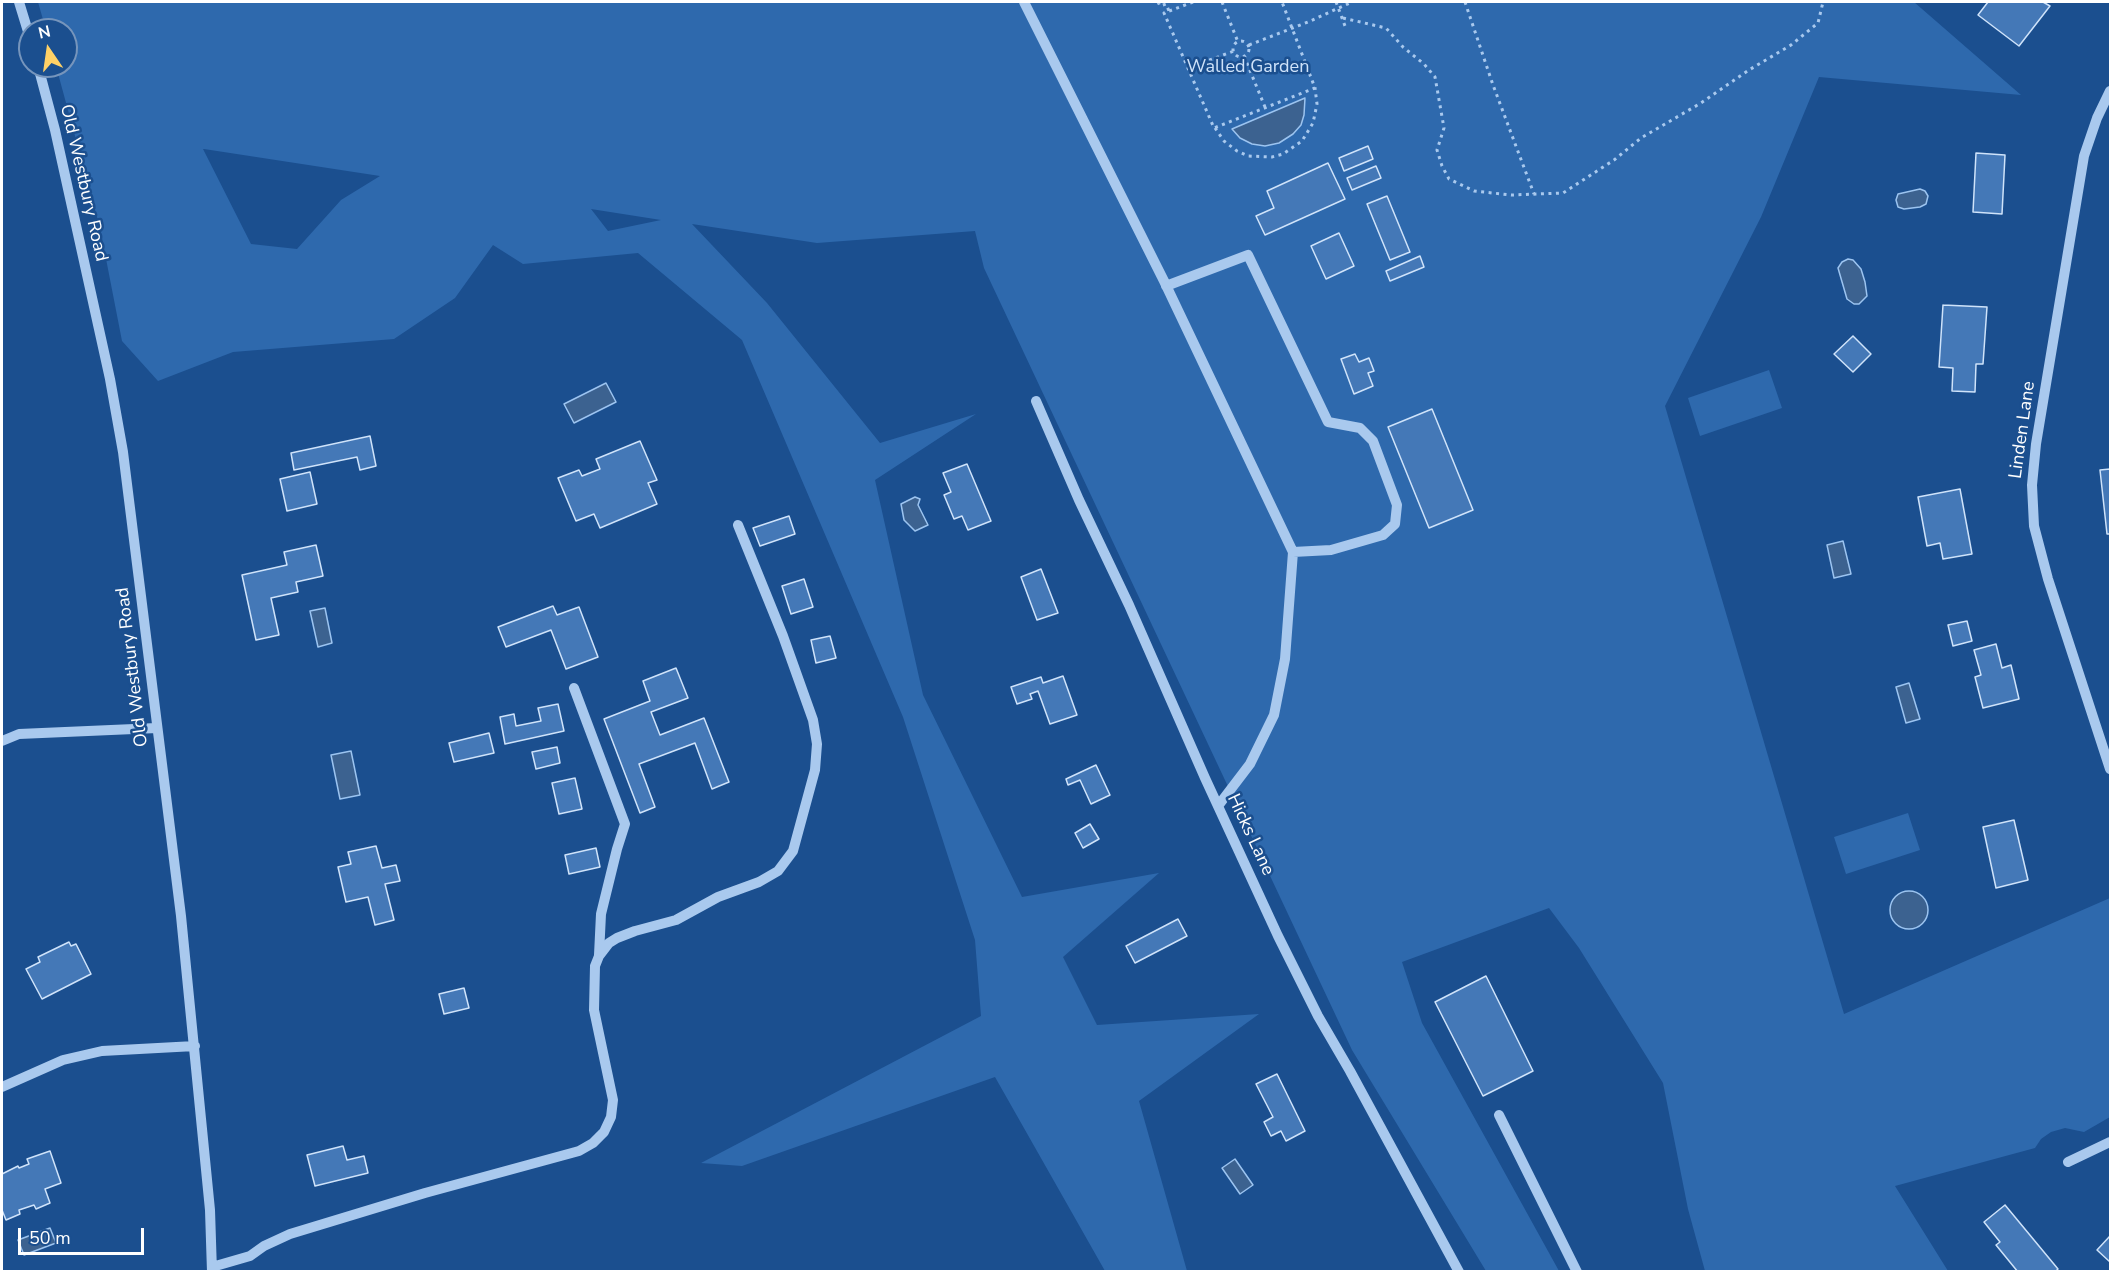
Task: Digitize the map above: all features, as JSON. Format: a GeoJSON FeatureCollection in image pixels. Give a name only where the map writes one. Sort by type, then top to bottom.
{"type":"FeatureCollection","features":[{"type":"Feature","properties":{"kind":"street"},"geometry":{"type":"LineString","coordinates":[[18,2],[23,18]]}},
{"type":"Feature","properties":{"kind":"street"},"geometry":{"type":"LineString","coordinates":[[1024,2],[1166,285],[1293,552],[1285,659],[1274,714],[1250,764],[1218,806]]}},
{"type":"Feature","properties":{"kind":"street","name":"Old Westbury Road"},"geometry":{"type":"LineString","coordinates":[[41,78],[55,130],[110,379],[123,452],[181,916],[210,1210],[212,1269]]}},
{"type":"Feature","properties":{"kind":"street","name":"Linden Lane"},"geometry":{"type":"LineString","coordinates":[[2110,91],[2097,118],[2084,156],[2031,485],[2034,526],[2048,579],[2110,769]]}},
{"type":"Feature","properties":{"kind":"street"},"geometry":{"type":"LineString","coordinates":[[1166,285],[1248,255],[1328,422],[1360,428],[1373,441],[1398,504],[1395,524],[1383,535],[1331,550],[1293,552]]}},
{"type":"Feature","properties":{"kind":"street","name":"Hicks Lane"},"geometry":{"type":"LineString","coordinates":[[1036,401],[1278,936],[1318,1016],[1459,1272]]}},
{"type":"Feature","properties":{"kind":"street"},"geometry":{"type":"LineString","coordinates":[[212,1269],[250,1256],[264,1246],[290,1234],[425,1193],[579,1151],[593,1143],[604,1132],[611,1117],[613,1100],[594,1010],[595,966],[599,956],[609,943],[617,938],[676,920],[718,897],[759,882],[778,871],[793,850],[815,770],[817,744],[813,720],[783,636],[738,525]]}},
{"type":"Feature","properties":{"kind":"street"},"geometry":{"type":"LineString","coordinates":[[574,688],[626,824],[616,849],[601,914],[599,956]]}},
{"type":"Feature","properties":{"kind":"street"},"geometry":{"type":"LineString","coordinates":[[2,741],[19,734],[157,728]]}},
{"type":"Feature","properties":{"kind":"street"},"geometry":{"type":"LineString","coordinates":[[2,1087],[63,1060],[102,1051],[195,1046]]}},
{"type":"Feature","properties":{"kind":"street"},"geometry":{"type":"LineString","coordinates":[[1499,1115],[1577,1272]]}},
{"type":"Feature","properties":{"kind":"street"},"geometry":{"type":"LineString","coordinates":[[2068,1162],[2110,1142]]}},
{"type":"Feature","properties":{"kind":"path"},"geometry":{"type":"LineString","coordinates":[[1158,2],[1160,6],[1166,4],[1169,11]]}},
{"type":"Feature","properties":{"kind":"path"},"geometry":{"type":"LineString","coordinates":[[1193,2],[1164,13],[1214,128],[1224,141],[1237,151],[1248,156],[1272,157],[1283,154],[1302,141],[1313,123],[1317,104],[1315,88],[1282,2]]}},
{"type":"Feature","properties":{"kind":"path"},"geometry":{"type":"LineString","coordinates":[[1222,2],[1238,42]]}},
{"type":"Feature","properties":{"kind":"path"},"geometry":{"type":"LineString","coordinates":[[1336,2],[1345,26]]}},
{"type":"Feature","properties":{"kind":"path"},"geometry":{"type":"LineString","coordinates":[[1249,45],[1352,2]]}},
{"type":"Feature","properties":{"kind":"path"},"geometry":{"type":"LineString","coordinates":[[1464,2],[1534,194]]}},
{"type":"Feature","properties":{"kind":"path"},"geometry":{"type":"LineString","coordinates":[[1343,18],[1386,28],[1403,48],[1424,64],[1435,77],[1444,128],[1437,150],[1449,179],[1474,191],[1511,195],[1563,193],[1614,160],[1641,138],[1701,103],[1791,45],[1818,23],[1822,2]]}},
{"type":"Feature","properties":{"kind":"path"},"geometry":{"type":"LineString","coordinates":[[1244,56],[1239,56],[1234,51],[1234,44],[1245,42],[1249,45]]}},
{"type":"Feature","properties":{"kind":"path"},"geometry":{"type":"LineString","coordinates":[[1244,56],[1248,53],[1249,45]]}},
{"type":"Feature","properties":{"kind":"path"},"geometry":{"type":"LineString","coordinates":[[1187,68],[1234,51]]}},
{"type":"Feature","properties":{"kind":"path"},"geometry":{"type":"LineString","coordinates":[[1244,56],[1265,108]]}},
{"type":"Feature","properties":{"kind":"path"},"geometry":{"type":"LineString","coordinates":[[1214,128],[1315,88]]}},
{"type":"Feature","properties":{"kind":"green space","name":"Walled Garden"},"geometry":{"type":"Polygon","coordinates":[[[38,2],[1914,2],[2021,95],[1819,77],[1761,217],[1665,406],[1844,1014],[2110,898],[2110,1117],[2084,1132],[2065,1128],[2051,1132],[2041,1139],[2035,1148],[1895,1186],[1948,1271],[1705,1271],[1688,1209],[1663,1083],[1579,948],[1549,908],[1402,962],[1422,1023],[1559,1271],[1486,1271],[1352,1050],[984,268],[975,231],[817,243],[692,224],[767,303],[880,443],[976,414],[875,480],[923,695],[1022,897],[1159,873],[1063,957],[1097,1025],[1259,1014],[1139,1101],[1187,1271],[1105,1271],[995,1077],[742,1166],[701,1163],[981,1016],[975,940],[903,717],[742,340],[638,253],[523,264],[493,245],[455,298],[394,339],[233,352],[158,381],[122,341],[100,228],[59,78],[78,78],[78,18],[43,18],[38,2]],[[204,149],[251,244],[297,249],[341,200],[380,176],[204,149]],[[591,209],[608,231],[661,220],[591,209]]]}},
{"type":"Feature","properties":{"kind":"green space"},"geometry":{"type":"Polygon","coordinates":[[[1769,370],[1782,408],[1700,436],[1688,398],[1769,370]]]}},
{"type":"Feature","properties":{"kind":"green space"},"geometry":{"type":"Polygon","coordinates":[[[1908,813],[1920,850],[1846,874],[1834,837],[1908,813]]]}},
{"type":"Feature","properties":{"kind":"shaded area"},"geometry":{"type":"Polygon","coordinates":[[[1305,98],[1301,125],[1293,134],[1279,143],[1265,146],[1252,144],[1240,138],[1232,129],[1305,98]]]}},
{"type":"Feature","properties":{"kind":"shaded area"},"geometry":{"type":"Polygon","coordinates":[[[1920,189],[1928,196],[1926,204],[1904,209],[1898,207],[1896,200],[1898,194],[1920,189]]]}},
{"type":"Feature","properties":{"kind":"shaded area"},"geometry":{"type":"Polygon","coordinates":[[[1848,259],[1853,260],[1861,269],[1865,282],[1867,296],[1859,304],[1854,304],[1847,299],[1838,268],[1848,259]]]}},
{"type":"Feature","properties":{"kind":"shaded area"},"geometry":{"type":"Polygon","coordinates":[[[606,383],[616,402],[574,423],[564,404],[606,383]]]}},
{"type":"Feature","properties":{"kind":"shaded area"},"geometry":{"type":"Polygon","coordinates":[[[915,497],[920,499],[918,505],[928,525],[915,531],[904,520],[901,504],[915,497]]]}},
{"type":"Feature","properties":{"kind":"shaded area"},"geometry":{"type":"Polygon","coordinates":[[[1843,541],[1851,574],[1834,578],[1827,545],[1843,541]]]}},
{"type":"Feature","properties":{"kind":"shaded area"},"geometry":{"type":"Polygon","coordinates":[[[325,608],[332,643],[318,647],[310,611],[325,608]]]}},
{"type":"Feature","properties":{"kind":"shaded area"},"geometry":{"type":"Polygon","coordinates":[[[1909,683],[1920,719],[1906,723],[1896,687],[1909,683]]]}},
{"type":"Feature","properties":{"kind":"shaded area"},"geometry":{"type":"Polygon","coordinates":[[[351,751],[360,795],[340,799],[331,755],[351,751]]]}},
{"type":"Feature","properties":{"kind":"shaded area"},"geometry":{"type":"Polygon","coordinates":[[[1909,891],[1923,896],[1928,910],[1923,924],[1909,929],[1895,924],[1890,910],[1895,896],[1909,891]]]}},
{"type":"Feature","properties":{"kind":"shaded area"},"geometry":{"type":"Polygon","coordinates":[[[1235,1159],[1253,1185],[1240,1194],[1222,1168],[1235,1159]]]}},
{"type":"Feature","properties":{"kind":"shaded area"},"geometry":{"type":"Polygon","coordinates":[[[50,1228],[56,1243],[24,1255],[18,1240],[50,1228]]]}},
{"type":"Feature","properties":{"kind":"building"},"geometry":{"type":"Polygon","coordinates":[[[1988,2],[2043,2],[2050,6],[2019,46],[1978,15],[1988,2]]]}},
{"type":"Feature","properties":{"kind":"building"},"geometry":{"type":"Polygon","coordinates":[[[1368,146],[1373,159],[1344,171],[1339,158],[1368,146]]]}},
{"type":"Feature","properties":{"kind":"building"},"geometry":{"type":"Polygon","coordinates":[[[1976,153],[2005,155],[2002,214],[1973,212],[1976,153]]]}},
{"type":"Feature","properties":{"kind":"building"},"geometry":{"type":"Polygon","coordinates":[[[1328,163],[1345,199],[1265,235],[1256,216],[1274,208],[1267,191],[1328,163]]]}},
{"type":"Feature","properties":{"kind":"building"},"geometry":{"type":"Polygon","coordinates":[[[1376,166],[1381,178],[1352,190],[1347,178],[1376,166]]]}},
{"type":"Feature","properties":{"kind":"building"},"geometry":{"type":"Polygon","coordinates":[[[1387,196],[1410,252],[1390,260],[1367,204],[1387,196]]]}},
{"type":"Feature","properties":{"kind":"building"},"geometry":{"type":"Polygon","coordinates":[[[1339,233],[1354,266],[1326,279],[1311,246],[1339,233]]]}},
{"type":"Feature","properties":{"kind":"building"},"geometry":{"type":"Polygon","coordinates":[[[1420,256],[1424,267],[1390,281],[1386,271],[1420,256]]]}},
{"type":"Feature","properties":{"kind":"building"},"geometry":{"type":"Polygon","coordinates":[[[1943,305],[1987,307],[1983,364],[1976,364],[1975,392],[1952,391],[1953,368],[1939,367],[1943,305]]]}},
{"type":"Feature","properties":{"kind":"building"},"geometry":{"type":"Polygon","coordinates":[[[1853,336],[1871,354],[1853,372],[1834,354],[1853,336]]]}},
{"type":"Feature","properties":{"kind":"building"},"geometry":{"type":"Polygon","coordinates":[[[1355,354],[1359,362],[1369,358],[1374,371],[1368,373],[1373,386],[1354,394],[1341,359],[1355,354]]]}},
{"type":"Feature","properties":{"kind":"building"},"geometry":{"type":"Polygon","coordinates":[[[1432,409],[1473,510],[1429,528],[1388,427],[1432,409]]]}},
{"type":"Feature","properties":{"kind":"building"},"geometry":{"type":"Polygon","coordinates":[[[370,436],[376,466],[360,470],[357,457],[294,470],[291,453],[370,436]]]}},
{"type":"Feature","properties":{"kind":"building"},"geometry":{"type":"Polygon","coordinates":[[[640,441],[657,480],[648,483],[657,504],[600,528],[594,514],[576,521],[558,478],[579,470],[582,476],[600,469],[596,459],[640,441]]]}},
{"type":"Feature","properties":{"kind":"building"},"geometry":{"type":"Polygon","coordinates":[[[967,464],[991,521],[968,530],[962,516],[954,519],[944,495],[951,492],[943,473],[967,464]]]}},
{"type":"Feature","properties":{"kind":"building"},"geometry":{"type":"Polygon","coordinates":[[[2110,469],[2110,534],[2107,534],[2100,470],[2110,469]]]}},
{"type":"Feature","properties":{"kind":"building"},"geometry":{"type":"Polygon","coordinates":[[[310,472],[317,504],[287,511],[280,479],[310,472]]]}},
{"type":"Feature","properties":{"kind":"building"},"geometry":{"type":"Polygon","coordinates":[[[1960,489],[1972,554],[1943,559],[1940,543],[1927,546],[1918,497],[1960,489]]]}},
{"type":"Feature","properties":{"kind":"building"},"geometry":{"type":"Polygon","coordinates":[[[789,516],[795,534],[760,546],[753,528],[789,516]]]}},
{"type":"Feature","properties":{"kind":"building"},"geometry":{"type":"Polygon","coordinates":[[[316,545],[323,576],[296,582],[298,592],[271,598],[279,635],[256,640],[242,575],[287,565],[284,552],[316,545]]]}},
{"type":"Feature","properties":{"kind":"building"},"geometry":{"type":"Polygon","coordinates":[[[1041,569],[1058,613],[1037,620],[1021,577],[1041,569]]]}},
{"type":"Feature","properties":{"kind":"building"},"geometry":{"type":"Polygon","coordinates":[[[804,579],[813,607],[791,614],[782,586],[804,579]]]}},
{"type":"Feature","properties":{"kind":"building"},"geometry":{"type":"Polygon","coordinates":[[[553,606],[557,615],[579,607],[598,657],[566,669],[551,630],[506,647],[498,627],[553,606]]]}},
{"type":"Feature","properties":{"kind":"building"},"geometry":{"type":"Polygon","coordinates":[[[1967,621],[1972,641],[1953,646],[1948,625],[1967,621]]]}},
{"type":"Feature","properties":{"kind":"building"},"geometry":{"type":"Polygon","coordinates":[[[830,636],[836,658],[816,663],[811,640],[830,636]]]}},
{"type":"Feature","properties":{"kind":"building"},"geometry":{"type":"Polygon","coordinates":[[[1996,644],[2002,668],[2011,665],[2019,699],[1983,708],[1975,677],[1981,675],[1974,650],[1996,644]]]}},
{"type":"Feature","properties":{"kind":"building"},"geometry":{"type":"Polygon","coordinates":[[[676,668],[688,698],[651,712],[660,735],[704,718],[729,782],[712,789],[695,743],[639,764],[655,807],[640,813],[604,719],[650,701],[643,681],[676,668]]]}},
{"type":"Feature","properties":{"kind":"building"},"geometry":{"type":"Polygon","coordinates":[[[1063,676],[1077,715],[1050,724],[1038,691],[1030,694],[1032,699],[1017,704],[1011,687],[1041,677],[1043,683],[1063,676]]]}},
{"type":"Feature","properties":{"kind":"building"},"geometry":{"type":"Polygon","coordinates":[[[558,704],[564,731],[505,744],[500,717],[514,714],[516,726],[541,721],[538,708],[558,704]]]}},
{"type":"Feature","properties":{"kind":"building"},"geometry":{"type":"Polygon","coordinates":[[[489,733],[494,753],[454,762],[449,743],[489,733]]]}},
{"type":"Feature","properties":{"kind":"building"},"geometry":{"type":"Polygon","coordinates":[[[557,747],[560,763],[536,769],[532,752],[557,747]]]}},
{"type":"Feature","properties":{"kind":"building"},"geometry":{"type":"Polygon","coordinates":[[[1096,765],[1110,795],[1091,804],[1080,780],[1068,785],[1066,779],[1096,765]]]}},
{"type":"Feature","properties":{"kind":"building"},"geometry":{"type":"Polygon","coordinates":[[[575,778],[582,809],[559,814],[552,783],[575,778]]]}},
{"type":"Feature","properties":{"kind":"building"},"geometry":{"type":"Polygon","coordinates":[[[2014,820],[2028,880],[1996,888],[1983,827],[2014,820]]]}},
{"type":"Feature","properties":{"kind":"building"},"geometry":{"type":"Polygon","coordinates":[[[1090,824],[1099,839],[1083,848],[1075,833],[1090,824]]]}},
{"type":"Feature","properties":{"kind":"building"},"geometry":{"type":"Polygon","coordinates":[[[376,846],[382,868],[396,865],[400,881],[385,884],[394,920],[375,925],[368,897],[346,902],[338,867],[351,864],[348,852],[376,846]]]}},
{"type":"Feature","properties":{"kind":"building"},"geometry":{"type":"Polygon","coordinates":[[[596,848],[600,867],[569,874],[565,855],[596,848]]]}},
{"type":"Feature","properties":{"kind":"building"},"geometry":{"type":"Polygon","coordinates":[[[1178,919],[1187,936],[1135,963],[1126,946],[1178,919]]]}},
{"type":"Feature","properties":{"kind":"building"},"geometry":{"type":"Polygon","coordinates":[[[69,942],[71,946],[76,944],[91,974],[42,999],[26,969],[40,962],[38,957],[69,942]]]}},
{"type":"Feature","properties":{"kind":"building"},"geometry":{"type":"Polygon","coordinates":[[[1486,976],[1533,1071],[1483,1096],[1435,1002],[1486,976]]]}},
{"type":"Feature","properties":{"kind":"building"},"geometry":{"type":"Polygon","coordinates":[[[464,988],[469,1008],[444,1014],[439,994],[464,988]]]}},
{"type":"Feature","properties":{"kind":"building"},"geometry":{"type":"Polygon","coordinates":[[[1277,1074],[1305,1131],[1286,1141],[1281,1131],[1271,1136],[1264,1122],[1273,1117],[1256,1084],[1277,1074]]]}},
{"type":"Feature","properties":{"kind":"building"},"geometry":{"type":"Polygon","coordinates":[[[343,1146],[347,1160],[364,1156],[368,1173],[315,1186],[307,1155],[343,1146]]]}},
{"type":"Feature","properties":{"kind":"building"},"geometry":{"type":"Polygon","coordinates":[[[50,1151],[61,1183],[45,1189],[50,1203],[36,1209],[34,1205],[19,1210],[20,1214],[6,1220],[2,1210],[2,1174],[18,1166],[19,1168],[29,1164],[27,1159],[50,1151]]]}},
{"type":"Feature","properties":{"kind":"building"},"geometry":{"type":"Polygon","coordinates":[[[2005,1205],[2058,1269],[2055,1272],[2018,1272],[1996,1245],[2000,1242],[1984,1222],[2005,1205]]]}},
{"type":"Feature","properties":{"kind":"building"},"geometry":{"type":"Polygon","coordinates":[[[2110,1236],[2110,1262],[2097,1250],[2110,1236]]]}}]}
